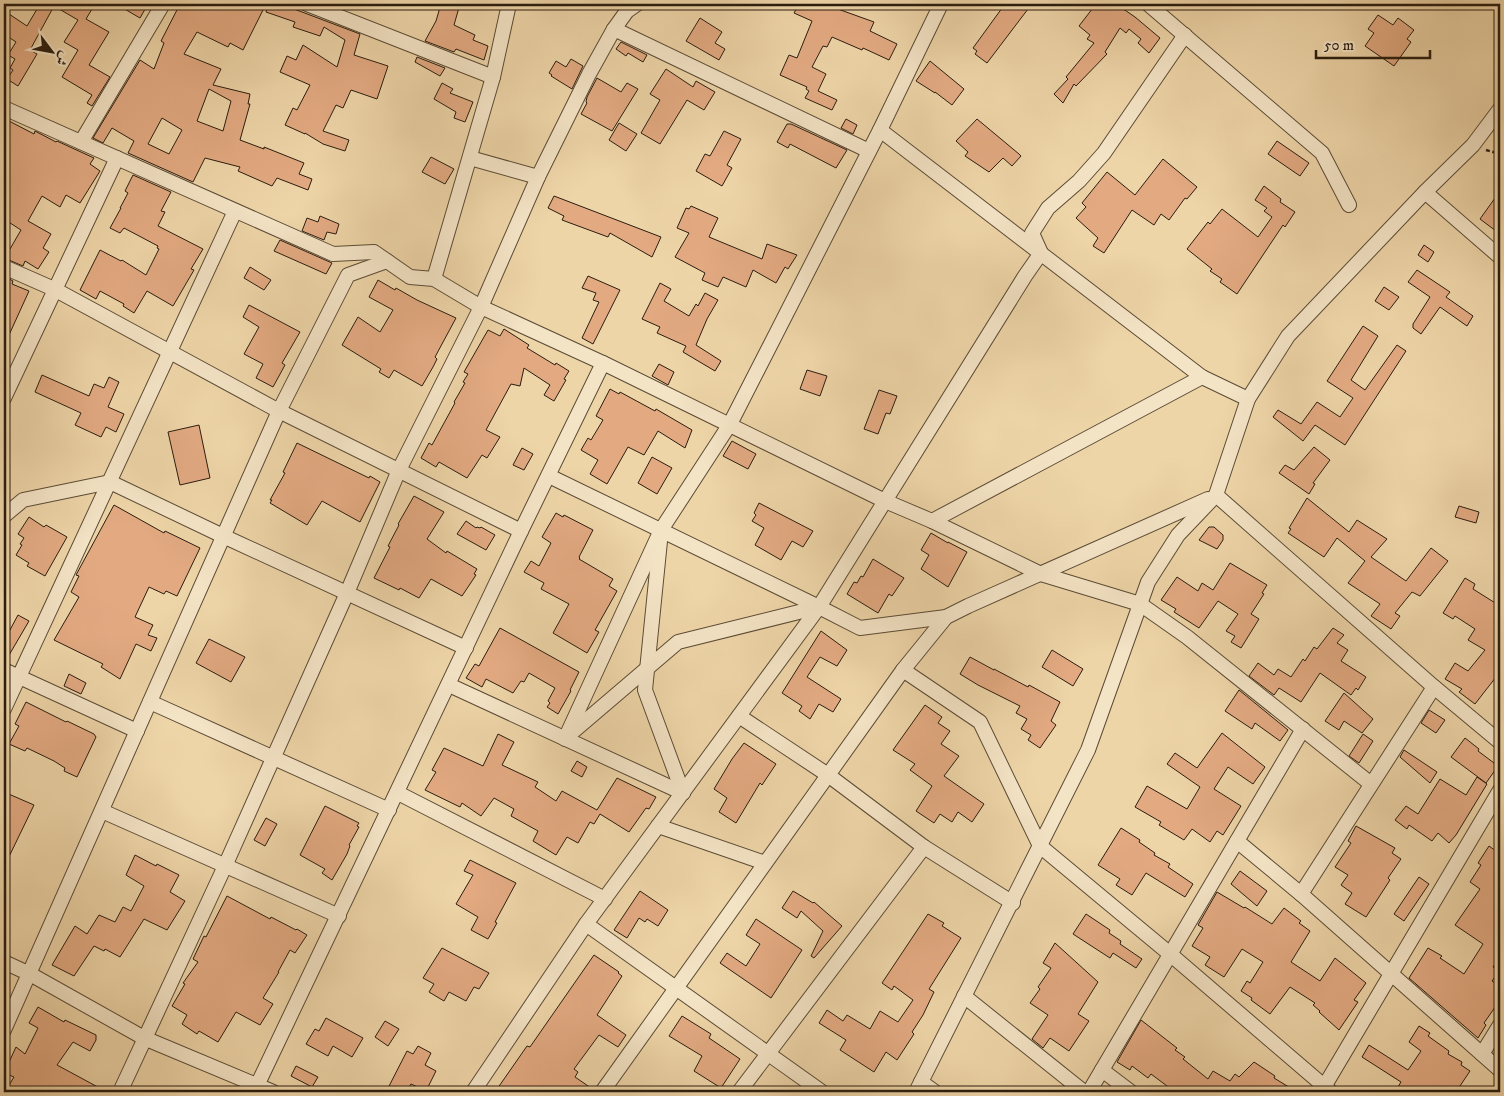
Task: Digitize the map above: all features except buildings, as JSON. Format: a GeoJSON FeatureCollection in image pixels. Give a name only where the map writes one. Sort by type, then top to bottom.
{"type":"FeatureCollection","features":[{"type":"Feature","properties":{"kind":"street"},"geometry":{"type":"LineString","coordinates":[[81,142],[163,4]]}},
{"type":"Feature","properties":{"kind":"street"},"geometry":{"type":"LineString","coordinates":[[307,4],[493,77]]}},
{"type":"Feature","properties":{"kind":"street"},"geometry":{"type":"LineString","coordinates":[[434,280],[493,77],[510,4]]}},
{"type":"Feature","properties":{"kind":"street"},"geometry":{"type":"LineString","coordinates":[[120,1092],[225,866],[347,593],[399,470],[481,307],[538,177],[614,28],[627,11],[637,4]]}},
{"type":"Feature","properties":{"kind":"street"},"geometry":{"type":"LineString","coordinates":[[565,739],[661,530],[730,424],[880,130],[941,4]]}},
{"type":"Feature","properties":{"kind":"street"},"geometry":{"type":"LineString","coordinates":[[1148,4],[1322,153],[1349,205]]}},
{"type":"Feature","properties":{"kind":"street"},"geometry":{"type":"LineString","coordinates":[[614,28],[869,151]]}},
{"type":"Feature","properties":{"kind":"street"},"geometry":{"type":"LineString","coordinates":[[1041,254],[1032,233],[1048,208],[1079,181],[1104,153],[1185,35]]}},
{"type":"Feature","properties":{"kind":"street"},"geometry":{"type":"LineString","coordinates":[[4,108],[332,254],[374,252],[410,277],[434,280],[481,307],[603,363],[886,502],[932,521],[1041,574],[1140,604],[1187,636],[1371,784]]}},
{"type":"Feature","properties":{"kind":"street"},"geometry":{"type":"LineString","coordinates":[[935,1092],[919,1087],[1013,903],[1088,750],[1148,582],[1178,535],[1216,495],[1248,399],[1288,336],[1425,192],[1473,145],[1500,109]]}},
{"type":"Feature","properties":{"kind":"street"},"geometry":{"type":"LineString","coordinates":[[880,130],[1202,377],[1248,399]]}},
{"type":"Feature","properties":{"kind":"street"},"geometry":{"type":"LineString","coordinates":[[4,398],[117,158]]}},
{"type":"Feature","properties":{"kind":"street"},"geometry":{"type":"LineString","coordinates":[[470,158],[538,177]]}},
{"type":"Feature","properties":{"kind":"street"},"geometry":{"type":"LineString","coordinates":[[1425,192],[1500,257]]}},
{"type":"Feature","properties":{"kind":"street"},"geometry":{"type":"LineString","coordinates":[[4,709],[110,482],[168,351],[235,211]]}},
{"type":"Feature","properties":{"kind":"street"},"geometry":{"type":"LineString","coordinates":[[473,1092],[586,924],[820,607],[1020,284],[1041,254]]}},
{"type":"Feature","properties":{"kind":"street"},"geometry":{"type":"LineString","coordinates":[[4,1030],[279,411],[348,275],[387,261]]}},
{"type":"Feature","properties":{"kind":"street"},"geometry":{"type":"LineString","coordinates":[[4,267],[54,289],[279,411],[521,531]]}},
{"type":"Feature","properties":{"kind":"street"},"geometry":{"type":"LineString","coordinates":[[256,1089],[521,531],[603,363]]}},
{"type":"Feature","properties":{"kind":"street"},"geometry":{"type":"LineString","coordinates":[[932,521],[1202,377]]}},
{"type":"Feature","properties":{"kind":"street"},"geometry":{"type":"LineString","coordinates":[[549,476],[860,628],[946,617],[1216,495]]}},
{"type":"Feature","properties":{"kind":"street"},"geometry":{"type":"LineString","coordinates":[[4,516],[23,500],[110,482],[466,648]]}},
{"type":"Feature","properties":{"kind":"street"},"geometry":{"type":"LineString","coordinates":[[1216,495],[1500,742]]}},
{"type":"Feature","properties":{"kind":"street"},"geometry":{"type":"LineString","coordinates":[[661,530],[645,690],[683,793]]}},
{"type":"Feature","properties":{"kind":"street"},"geometry":{"type":"LineString","coordinates":[[565,739],[678,642],[820,607]]}},
{"type":"Feature","properties":{"kind":"street"},"geometry":{"type":"LineString","coordinates":[[602,1092],[903,670],[946,617]]}},
{"type":"Feature","properties":{"kind":"street"},"geometry":{"type":"LineString","coordinates":[[4,670],[137,731]]}},
{"type":"Feature","properties":{"kind":"street"},"geometry":{"type":"LineString","coordinates":[[903,670],[980,722],[1040,846],[1170,954],[1326,1090],[1391,974],[1500,790]]}},
{"type":"Feature","properties":{"kind":"street"},"geometry":{"type":"LineString","coordinates":[[449,685],[683,793]]}},
{"type":"Feature","properties":{"kind":"street"},"geometry":{"type":"LineString","coordinates":[[1301,894],[1434,686]]}},
{"type":"Feature","properties":{"kind":"street"},"geometry":{"type":"LineString","coordinates":[[150,702],[390,810]]}},
{"type":"Feature","properties":{"kind":"street"},"geometry":{"type":"LineString","coordinates":[[739,716],[828,775],[924,847],[1013,903]]}},
{"type":"Feature","properties":{"kind":"street"},"geometry":{"type":"LineString","coordinates":[[1089,1092],[1303,729]]}},
{"type":"Feature","properties":{"kind":"street"},"geometry":{"type":"LineString","coordinates":[[398,793],[605,899]]}},
{"type":"Feature","properties":{"kind":"street"},"geometry":{"type":"LineString","coordinates":[[102,811],[339,916]]}},
{"type":"Feature","properties":{"kind":"street"},"geometry":{"type":"LineString","coordinates":[[658,826],[765,863]]}},
{"type":"Feature","properties":{"kind":"street"},"geometry":{"type":"LineString","coordinates":[[1237,840],[1500,1070]]}},
{"type":"Feature","properties":{"kind":"street"},"geometry":{"type":"LineString","coordinates":[[739,1092],[924,847]]}},
{"type":"Feature","properties":{"kind":"street"},"geometry":{"type":"LineString","coordinates":[[586,924],[822,1092]]}},
{"type":"Feature","properties":{"kind":"street"},"geometry":{"type":"LineString","coordinates":[[4,962],[30,974],[144,1038],[256,1089],[274,1092]]}},
{"type":"Feature","properties":{"kind":"street"},"geometry":{"type":"LineString","coordinates":[[964,996],[1084,1092]]}},
{"type":"Feature","properties":{"kind":"street"},"geometry":{"type":"LineString","coordinates":[[1482,1054],[1500,1025]]}},
{"type":"Feature","properties":{"kind":"street"},"geometry":{"type":"LineString","coordinates":[[1102,1070],[1131,1092]]}}]}
